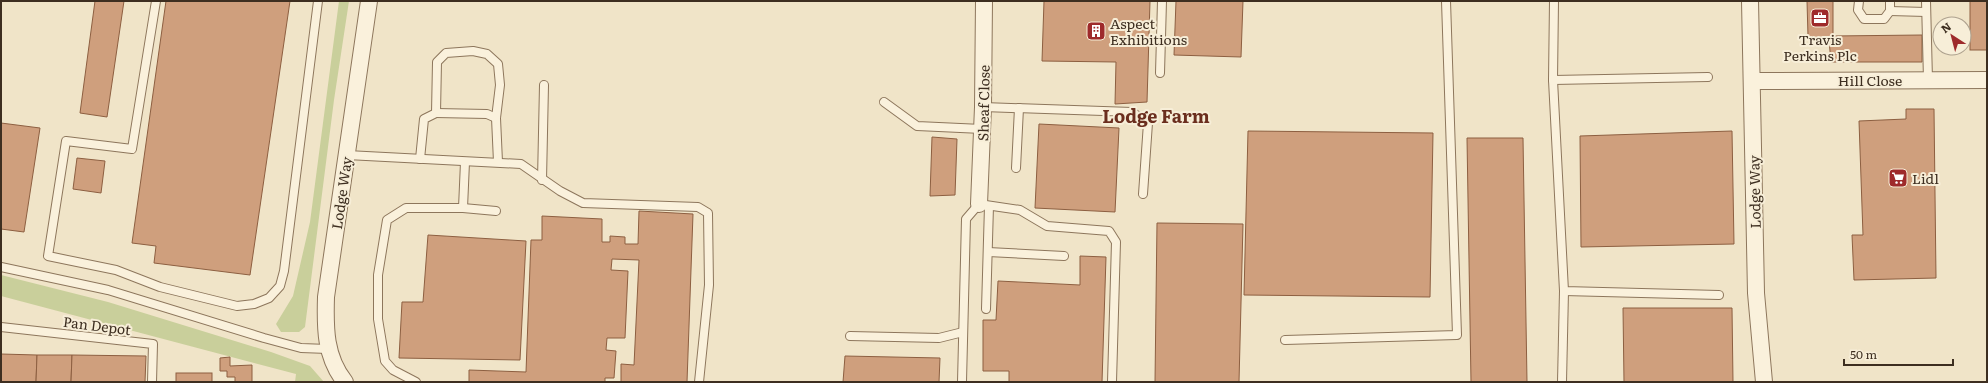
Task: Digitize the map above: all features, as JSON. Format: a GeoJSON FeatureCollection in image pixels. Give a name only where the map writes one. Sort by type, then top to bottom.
{"type":"FeatureCollection","features":[{"type":"Feature","properties":{"kind":"street","name":"Lodge Way"},"geometry":{"type":"LineString","coordinates":[[346,382],[334,365],[328,349],[325,330],[326,297],[369,1]]}},
{"type":"Feature","properties":{"kind":"street","name":"Sheaf Close"},"geometry":{"type":"LineString","coordinates":[[984,1],[982,128],[984,205]]}},
{"type":"Feature","properties":{"kind":"street","name":"Lodge Way"},"geometry":{"type":"LineString","coordinates":[[1750,1],[1756,293],[1764,382]]}},
{"type":"Feature","properties":{"kind":"street","name":"Hill Close"},"geometry":{"type":"LineString","coordinates":[[1752,80],[1987,80]]}},
{"type":"Feature","properties":{"kind":"lane"},"geometry":{"type":"LineString","coordinates":[[156,1],[132,149],[66,141],[48,256],[116,270],[160,287],[237,306],[254,304],[270,298],[280,286],[284,271],[318,1]]}},
{"type":"Feature","properties":{"kind":"lane"},"geometry":{"type":"LineString","coordinates":[[1160,73],[1162,1]]}},
{"type":"Feature","properties":{"kind":"lane"},"geometry":{"type":"LineString","coordinates":[[1285,340],[1457,335],[1446,1]]}},
{"type":"Feature","properties":{"kind":"lane"},"geometry":{"type":"LineString","coordinates":[[1554,1],[1553,80],[1564,291],[1562,382]]}},
{"type":"Feature","properties":{"kind":"lane"},"geometry":{"type":"LineString","coordinates":[[1859,1],[1858,10],[1864,20],[1884,19],[1890,11],[1890,1]]}},
{"type":"Feature","properties":{"kind":"lane"},"geometry":{"type":"LineString","coordinates":[[1926,1],[1928,80]]}},
{"type":"Feature","properties":{"kind":"lane"},"geometry":{"type":"LineString","coordinates":[[1890,11],[1926,12]]}},
{"type":"Feature","properties":{"kind":"lane"},"geometry":{"type":"LineString","coordinates":[[436,113],[437,62],[446,53],[473,51],[487,54],[498,64],[500,85],[496,118],[498,162]]}},
{"type":"Feature","properties":{"kind":"lane"},"geometry":{"type":"LineString","coordinates":[[1553,80],[1708,77]]}},
{"type":"Feature","properties":{"kind":"lane"},"geometry":{"type":"LineString","coordinates":[[542,180],[544,85]]}},
{"type":"Feature","properties":{"kind":"lane"},"geometry":{"type":"LineString","coordinates":[[884,102],[917,126],[982,128]]}},
{"type":"Feature","properties":{"kind":"lane"},"geometry":{"type":"LineString","coordinates":[[983,107],[1132,112],[1148,123],[1143,194]]}},
{"type":"Feature","properties":{"kind":"lane"},"geometry":{"type":"LineString","coordinates":[[1016,168],[1019,108]]}},
{"type":"Feature","properties":{"kind":"lane"},"geometry":{"type":"LineString","coordinates":[[420,159],[424,119],[436,113],[487,114],[496,118]]}},
{"type":"Feature","properties":{"kind":"lane"},"geometry":{"type":"LineString","coordinates":[[347,155],[520,164],[542,180],[583,203],[698,207],[708,213],[709,285],[699,382]]}},
{"type":"Feature","properties":{"kind":"lane"},"geometry":{"type":"LineString","coordinates":[[463,208],[465,162]]}},
{"type":"Feature","properties":{"kind":"lane"},"geometry":{"type":"LineString","coordinates":[[984,205],[988,252],[986,309]]}},
{"type":"Feature","properties":{"kind":"lane"},"geometry":{"type":"LineString","coordinates":[[962,382],[966,219],[984,205],[1020,210],[1047,226],[1109,231],[1116,242],[1112,382]]}},
{"type":"Feature","properties":{"kind":"lane"},"geometry":{"type":"LineString","coordinates":[[416,382],[393,370],[385,361],[378,319],[378,275],[387,220],[406,208],[463,208],[496,212]]}},
{"type":"Feature","properties":{"kind":"lane"},"geometry":{"type":"LineString","coordinates":[[988,252],[1064,256]]}},
{"type":"Feature","properties":{"kind":"lane"},"geometry":{"type":"LineString","coordinates":[[1,267],[108,290],[301,348],[328,349]]}},
{"type":"Feature","properties":{"kind":"lane"},"geometry":{"type":"LineString","coordinates":[[1564,291],[1719,295]]}},
{"type":"Feature","properties":{"kind":"lane","name":"Pan Depot"},"geometry":{"type":"LineString","coordinates":[[1,327],[153,344],[152,382]]}},
{"type":"Feature","properties":{"kind":"lane"},"geometry":{"type":"LineString","coordinates":[[850,336],[939,338],[963,332]]}},
{"type":"Feature","properties":{"kind":"green space"},"geometry":{"type":"Polygon","coordinates":[[[339,1],[349,1],[334,100],[305,327],[299,332],[281,332],[276,324],[293,296],[310,222],[339,1]]]}},
{"type":"Feature","properties":{"kind":"green space"},"geometry":{"type":"Polygon","coordinates":[[[1,275],[108,302],[271,352],[310,366],[324,382],[295,382],[296,374],[1,296],[1,275]]]}},
{"type":"Feature","properties":{"kind":"building"},"geometry":{"type":"Polygon","coordinates":[[[95,1],[124,1],[107,117],[80,113],[95,1]]]}},
{"type":"Feature","properties":{"kind":"building"},"geometry":{"type":"Polygon","coordinates":[[[166,1],[290,1],[250,275],[154,263],[156,246],[132,243],[166,1]]]}},
{"type":"Feature","properties":{"kind":"building","name":"Aspect Exhibitions"},"geometry":{"type":"Polygon","coordinates":[[[1044,1],[1150,1],[1147,102],[1115,104],[1116,62],[1042,61],[1044,1]]]}},
{"type":"Feature","properties":{"kind":"building"},"geometry":{"type":"Polygon","coordinates":[[[1176,1],[1243,1],[1241,57],[1174,55],[1176,1]]]}},
{"type":"Feature","properties":{"kind":"building","name":"Travis Perkins Plc"},"geometry":{"type":"Polygon","coordinates":[[[1807,1],[1833,1],[1833,36],[1922,35],[1922,62],[1831,62],[1829,40],[1808,36],[1807,1]]]}},
{"type":"Feature","properties":{"kind":"building"},"geometry":{"type":"Polygon","coordinates":[[[1970,1],[1987,1],[1987,50],[1972,50],[1972,16],[1970,16],[1970,1]]]}},
{"type":"Feature","properties":{"kind":"building","name":"Lidl"},"geometry":{"type":"Polygon","coordinates":[[[1906,109],[1934,109],[1936,278],[1854,280],[1852,235],[1863,235],[1859,121],[1906,119],[1906,109]]]}},
{"type":"Feature","properties":{"kind":"building"},"geometry":{"type":"Polygon","coordinates":[[[1,123],[40,128],[24,232],[1,229],[1,123]]]}},
{"type":"Feature","properties":{"kind":"building"},"geometry":{"type":"Polygon","coordinates":[[[1039,124],[1119,128],[1115,212],[1035,208],[1039,124]]]}},
{"type":"Feature","properties":{"kind":"building"},"geometry":{"type":"Polygon","coordinates":[[[1248,131],[1433,133],[1430,297],[1244,295],[1248,131]]]}},
{"type":"Feature","properties":{"kind":"building"},"geometry":{"type":"Polygon","coordinates":[[[1732,131],[1734,244],[1581,247],[1580,136],[1732,131]]]}},
{"type":"Feature","properties":{"kind":"building"},"geometry":{"type":"Polygon","coordinates":[[[932,137],[957,139],[955,195],[930,196],[932,137]]]}},
{"type":"Feature","properties":{"kind":"building"},"geometry":{"type":"Polygon","coordinates":[[[1467,138],[1523,138],[1527,382],[1471,382],[1467,138]]]}},
{"type":"Feature","properties":{"kind":"building"},"geometry":{"type":"Polygon","coordinates":[[[77,158],[105,161],[101,193],[73,189],[77,158]]]}},
{"type":"Feature","properties":{"kind":"building"},"geometry":{"type":"Polygon","coordinates":[[[639,211],[693,214],[687,382],[621,382],[621,364],[634,365],[639,260],[612,259],[611,270],[628,271],[625,338],[607,338],[606,350],[616,351],[614,378],[605,378],[605,382],[469,382],[469,370],[526,372],[531,240],[542,240],[542,216],[602,219],[602,242],[610,242],[610,236],[625,237],[625,244],[638,244],[639,211]]]}},
{"type":"Feature","properties":{"kind":"building"},"geometry":{"type":"Polygon","coordinates":[[[1157,223],[1243,224],[1239,382],[1155,382],[1157,223]]]}},
{"type":"Feature","properties":{"kind":"building"},"geometry":{"type":"Polygon","coordinates":[[[428,235],[526,241],[520,360],[399,358],[402,302],[423,302],[428,235]]]}},
{"type":"Feature","properties":{"kind":"building"},"geometry":{"type":"Polygon","coordinates":[[[1080,256],[1106,257],[1102,382],[1009,382],[1009,371],[983,371],[983,320],[996,320],[998,281],[1080,285],[1080,256]]]}},
{"type":"Feature","properties":{"kind":"building"},"geometry":{"type":"Polygon","coordinates":[[[1623,308],[1732,308],[1733,382],[1624,382],[1623,308]]]}},
{"type":"Feature","properties":{"kind":"building"},"geometry":{"type":"Polygon","coordinates":[[[1,354],[37,355],[36,382],[1,382],[1,354]]]}},
{"type":"Feature","properties":{"kind":"building"},"geometry":{"type":"Polygon","coordinates":[[[37,355],[72,355],[71,382],[36,382],[37,355]]]}},
{"type":"Feature","properties":{"kind":"building"},"geometry":{"type":"Polygon","coordinates":[[[72,355],[146,356],[145,382],[71,382],[72,355]]]}},
{"type":"Feature","properties":{"kind":"building"},"geometry":{"type":"Polygon","coordinates":[[[845,356],[940,358],[939,382],[843,382],[845,356]]]}},
{"type":"Feature","properties":{"kind":"building"},"geometry":{"type":"Polygon","coordinates":[[[230,357],[230,366],[252,365],[252,382],[235,382],[235,377],[227,377],[227,371],[220,371],[220,358],[230,357]]]}},
{"type":"Feature","properties":{"kind":"building"},"geometry":{"type":"Polygon","coordinates":[[[176,373],[212,373],[212,382],[176,382],[176,373]]]}},
{"type":"Feature","properties":{"kind":"place","name":"Travis Perkins Plc"},"geometry":{"type":"Point","coordinates":[1820,18]}},
{"type":"Feature","properties":{"kind":"place","name":"Aspect Exhibitions"},"geometry":{"type":"Point","coordinates":[1096,31]}},
{"type":"Feature","properties":{"kind":"place","name":"Lidl"},"geometry":{"type":"Point","coordinates":[1898,178]}},
{"type":"Feature","properties":{"kind":"district","name":"Lodge Farm"},"geometry":{"type":"Point","coordinates":[1156,115]}}]}
